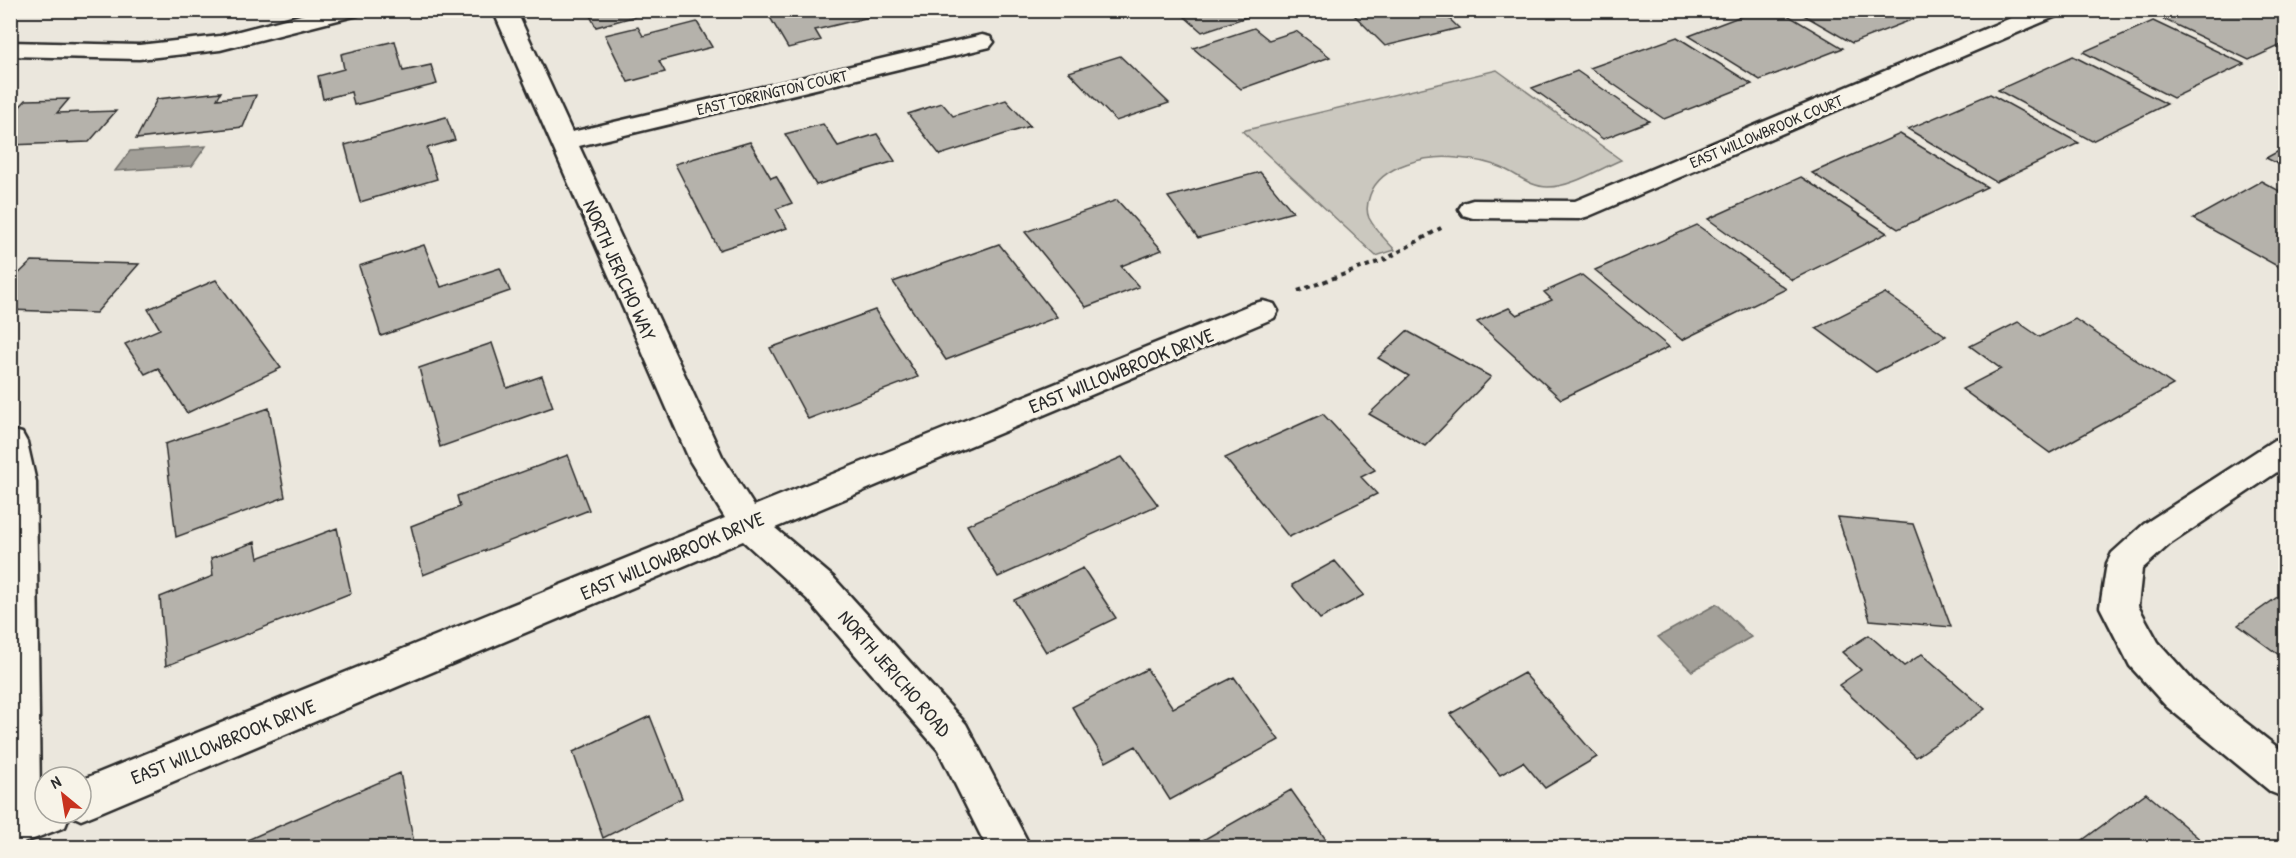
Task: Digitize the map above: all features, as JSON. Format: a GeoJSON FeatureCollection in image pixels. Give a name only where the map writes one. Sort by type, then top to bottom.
{"type":"FeatureCollection","features":[{"type":"Feature","properties":{"kind":"street"},"geometry":{"type":"LineString","coordinates":[[10,49],[140,52],[220,43],[350,10]]}},
{"type":"Feature","properties":{"kind":"street","name":"NORTH JERICHO WAY"},"geometry":{"type":"LineString","coordinates":[[504,10],[707,462],[747,524]]}},
{"type":"Feature","properties":{"kind":"street","name":"EAST WILLOWBROOK COURT"},"geometry":{"type":"LineString","coordinates":[[1473,209],[1579,210],[2051,10]]}},
{"type":"Feature","properties":{"kind":"street","name":"EAST TORRINGTON COURT"},"geometry":{"type":"LineString","coordinates":[[563,142],[982,42]]}},
{"type":"Feature","properties":{"kind":"street","name":"EAST WILLOWBROOK DRIVE"},"geometry":{"type":"LineString","coordinates":[[93,795],[1263,311]]}},
{"type":"Feature","properties":{"kind":"street"},"geometry":{"type":"LineString","coordinates":[[10,442],[14,448],[19,482],[26,823]]}},
{"type":"Feature","properties":{"kind":"street"},"geometry":{"type":"LineString","coordinates":[[2286,449],[2157,534],[2126,564],[2119,607],[2144,654],[2180,694],[2286,778]]}},
{"type":"Feature","properties":{"kind":"street","name":"NORTH JERICHO ROAD"},"geometry":{"type":"LineString","coordinates":[[747,524],[820,588],[952,737],[1010,848]]}},
{"type":"Feature","properties":{"kind":"path"},"geometry":{"type":"LineString","coordinates":[[1263,311],[1312,284],[1404,251],[1473,209]]}},
{"type":"Feature","properties":{"kind":"shaded area"},"geometry":{"type":"Polygon","coordinates":[[[1497,70],[1621,160],[1576,181],[1548,187],[1535,185],[1491,164],[1463,158],[1433,158],[1407,164],[1384,176],[1376,184],[1369,198],[1367,210],[1369,218],[1377,231],[1395,250],[1376,256],[1242,131],[1497,70]]]}},
{"type":"Feature","properties":{"kind":"shaded area"},"geometry":{"type":"Polygon","coordinates":[[[206,146],[192,166],[115,171],[130,151],[206,146]]]}},
{"type":"Feature","properties":{"kind":"shaded area"},"geometry":{"type":"Polygon","coordinates":[[[1717,604],[1751,637],[1692,671],[1658,637],[1717,604]]]}},
{"type":"Feature","properties":{"kind":"building"},"geometry":{"type":"Polygon","coordinates":[[[587,10],[658,10],[596,27],[587,10]]]}},
{"type":"Feature","properties":{"kind":"building"},"geometry":{"type":"Polygon","coordinates":[[[782,10],[875,10],[878,15],[815,30],[821,40],[788,48],[768,14],[782,10]]]}},
{"type":"Feature","properties":{"kind":"building"},"geometry":{"type":"Polygon","coordinates":[[[1177,10],[1247,10],[1253,15],[1202,32],[1177,10]]]}},
{"type":"Feature","properties":{"kind":"building"},"geometry":{"type":"Polygon","coordinates":[[[1359,10],[1440,10],[1459,28],[1385,46],[1351,12],[1359,10]]]}},
{"type":"Feature","properties":{"kind":"building"},"geometry":{"type":"Polygon","coordinates":[[[1757,10],[1779,10],[1843,48],[1760,80],[1689,36],[1757,10]]]}},
{"type":"Feature","properties":{"kind":"building"},"geometry":{"type":"Polygon","coordinates":[[[1795,10],[1925,10],[1929,13],[1852,43],[1795,10]]]}},
{"type":"Feature","properties":{"kind":"building"},"geometry":{"type":"Polygon","coordinates":[[[2175,10],[2278,10],[2286,14],[2286,43],[2249,60],[2159,17],[2175,10]]]}},
{"type":"Feature","properties":{"kind":"building"},"geometry":{"type":"Polygon","coordinates":[[[2153,21],[2244,64],[2173,98],[2083,52],[2153,21]]]}},
{"type":"Feature","properties":{"kind":"building"},"geometry":{"type":"Polygon","coordinates":[[[697,22],[712,47],[659,61],[665,72],[628,82],[605,35],[638,27],[643,36],[697,22]]]}},
{"type":"Feature","properties":{"kind":"building"},"geometry":{"type":"Polygon","coordinates":[[[1254,28],[1269,40],[1296,31],[1330,57],[1241,89],[1193,48],[1254,28]]]}},
{"type":"Feature","properties":{"kind":"building"},"geometry":{"type":"Polygon","coordinates":[[[1677,37],[1752,84],[1664,119],[1590,68],[1677,37]]]}},
{"type":"Feature","properties":{"kind":"building"},"geometry":{"type":"Polygon","coordinates":[[[395,41],[403,71],[431,65],[437,84],[354,105],[351,92],[323,99],[318,76],[344,69],[341,54],[395,41]]]}},
{"type":"Feature","properties":{"kind":"building"},"geometry":{"type":"Polygon","coordinates":[[[1120,56],[1169,103],[1116,121],[1069,72],[1120,56]]]}},
{"type":"Feature","properties":{"kind":"building"},"geometry":{"type":"Polygon","coordinates":[[[2073,56],[2167,104],[2092,141],[1998,90],[2073,56]]]}},
{"type":"Feature","properties":{"kind":"building"},"geometry":{"type":"Polygon","coordinates":[[[1577,71],[1649,121],[1603,139],[1532,88],[1577,71]]]}},
{"type":"Feature","properties":{"kind":"building"},"geometry":{"type":"Polygon","coordinates":[[[221,92],[217,99],[256,95],[243,127],[136,139],[157,99],[221,92]]]}},
{"type":"Feature","properties":{"kind":"building"},"geometry":{"type":"Polygon","coordinates":[[[1990,94],[2079,143],[1996,182],[1908,129],[1990,94]]]}},
{"type":"Feature","properties":{"kind":"building"},"geometry":{"type":"Polygon","coordinates":[[[69,99],[57,113],[116,111],[89,142],[10,145],[10,117],[26,100],[69,99]]]}},
{"type":"Feature","properties":{"kind":"building"},"geometry":{"type":"Polygon","coordinates":[[[1006,100],[1030,126],[940,155],[908,114],[942,103],[953,116],[1006,100]]]}},
{"type":"Feature","properties":{"kind":"building"},"geometry":{"type":"Polygon","coordinates":[[[446,117],[455,140],[427,148],[437,179],[360,202],[345,145],[446,117]]]}},
{"type":"Feature","properties":{"kind":"building"},"geometry":{"type":"Polygon","coordinates":[[[823,124],[838,146],[877,134],[895,161],[816,185],[785,134],[823,124]]]}},
{"type":"Feature","properties":{"kind":"building"},"geometry":{"type":"Polygon","coordinates":[[[1900,134],[1987,187],[1898,229],[1812,173],[1900,134]]]}},
{"type":"Feature","properties":{"kind":"building"},"geometry":{"type":"Polygon","coordinates":[[[750,142],[771,178],[776,176],[792,203],[776,209],[787,228],[719,250],[675,164],[750,142]]]}},
{"type":"Feature","properties":{"kind":"building"},"geometry":{"type":"Polygon","coordinates":[[[2286,147],[2286,168],[2266,158],[2286,147]]]}},
{"type":"Feature","properties":{"kind":"building"},"geometry":{"type":"Polygon","coordinates":[[[1260,172],[1293,212],[1198,238],[1168,197],[1260,172]]]}},
{"type":"Feature","properties":{"kind":"building"},"geometry":{"type":"Polygon","coordinates":[[[1801,177],[1887,233],[1792,280],[1708,219],[1801,177]]]}},
{"type":"Feature","properties":{"kind":"building"},"geometry":{"type":"Polygon","coordinates":[[[2261,181],[2283,193],[2286,192],[2286,271],[2193,219],[2261,181]]]}},
{"type":"Feature","properties":{"kind":"building"},"geometry":{"type":"Polygon","coordinates":[[[1117,200],[1162,250],[1121,266],[1139,287],[1086,307],[1025,232],[1117,200]]]}},
{"type":"Feature","properties":{"kind":"building"},"geometry":{"type":"Polygon","coordinates":[[[1697,225],[1786,289],[1682,340],[1595,270],[1697,225]]]}},
{"type":"Feature","properties":{"kind":"building"},"geometry":{"type":"Polygon","coordinates":[[[999,244],[1057,317],[946,360],[893,282],[999,244]]]}},
{"type":"Feature","properties":{"kind":"building"},"geometry":{"type":"Polygon","coordinates":[[[424,245],[441,287],[500,268],[510,291],[381,336],[359,266],[424,245]]]}},
{"type":"Feature","properties":{"kind":"building"},"geometry":{"type":"Polygon","coordinates":[[[32,261],[139,264],[96,313],[10,310],[10,282],[32,261]]]}},
{"type":"Feature","properties":{"kind":"building"},"geometry":{"type":"Polygon","coordinates":[[[1582,275],[1669,347],[1561,399],[1477,322],[1509,308],[1517,315],[1552,300],[1544,292],[1582,275]]]}},
{"type":"Feature","properties":{"kind":"building"},"geometry":{"type":"Polygon","coordinates":[[[216,280],[281,368],[187,413],[158,368],[145,374],[125,344],[160,329],[148,309],[216,280]]]}},
{"type":"Feature","properties":{"kind":"building"},"geometry":{"type":"Polygon","coordinates":[[[1885,293],[1946,336],[1876,372],[1816,328],[1885,293]]]}},
{"type":"Feature","properties":{"kind":"building"},"geometry":{"type":"Polygon","coordinates":[[[875,310],[918,377],[808,419],[770,348],[875,310]]]}},
{"type":"Feature","properties":{"kind":"building"},"geometry":{"type":"Polygon","coordinates":[[[2075,319],[2173,385],[2050,453],[1962,389],[2001,369],[1970,346],[2018,322],[2040,337],[2075,319]]]}},
{"type":"Feature","properties":{"kind":"building"},"geometry":{"type":"Polygon","coordinates":[[[1407,331],[1491,377],[1425,446],[1369,414],[1409,376],[1378,358],[1407,331]]]}},
{"type":"Feature","properties":{"kind":"building"},"geometry":{"type":"Polygon","coordinates":[[[492,343],[507,388],[542,376],[553,407],[440,447],[419,368],[492,343]]]}},
{"type":"Feature","properties":{"kind":"building"},"geometry":{"type":"Polygon","coordinates":[[[269,408],[285,497],[176,537],[165,444],[269,408]]]}},
{"type":"Feature","properties":{"kind":"building"},"geometry":{"type":"Polygon","coordinates":[[[1323,414],[1375,470],[1361,477],[1377,494],[1289,537],[1225,458],[1323,414]]]}},
{"type":"Feature","properties":{"kind":"building"},"geometry":{"type":"Polygon","coordinates":[[[568,455],[589,510],[423,575],[411,526],[460,507],[457,496],[568,455]]]}},
{"type":"Feature","properties":{"kind":"building"},"geometry":{"type":"Polygon","coordinates":[[[1122,457],[1158,505],[998,577],[967,525],[1122,457]]]}},
{"type":"Feature","properties":{"kind":"building"},"geometry":{"type":"Polygon","coordinates":[[[1838,517],[1913,524],[1951,627],[1870,620],[1838,517]]]}},
{"type":"Feature","properties":{"kind":"building"},"geometry":{"type":"Polygon","coordinates":[[[337,528],[351,593],[166,666],[160,597],[213,576],[211,558],[255,542],[258,558],[337,528]]]}},
{"type":"Feature","properties":{"kind":"building"},"geometry":{"type":"Polygon","coordinates":[[[1335,561],[1364,595],[1320,619],[1292,585],[1335,561]]]}},
{"type":"Feature","properties":{"kind":"building"},"geometry":{"type":"Polygon","coordinates":[[[1083,568],[1116,618],[1046,652],[1014,600],[1083,568]]]}},
{"type":"Feature","properties":{"kind":"building"},"geometry":{"type":"Polygon","coordinates":[[[2286,591],[2286,660],[2238,625],[2286,591]]]}},
{"type":"Feature","properties":{"kind":"building"},"geometry":{"type":"Polygon","coordinates":[[[1869,635],[1904,666],[1922,654],[1985,709],[1916,757],[1839,685],[1861,670],[1842,652],[1869,635]]]}},
{"type":"Feature","properties":{"kind":"building"},"geometry":{"type":"Polygon","coordinates":[[[1147,669],[1173,708],[1234,677],[1279,740],[1170,800],[1136,746],[1106,762],[1072,707],[1147,669]]]}},
{"type":"Feature","properties":{"kind":"building"},"geometry":{"type":"Polygon","coordinates":[[[1524,673],[1597,757],[1545,788],[1523,762],[1500,775],[1450,714],[1524,673]]]}},
{"type":"Feature","properties":{"kind":"building"},"geometry":{"type":"Polygon","coordinates":[[[650,716],[682,798],[603,838],[573,752],[650,716]]]}},
{"type":"Feature","properties":{"kind":"building"},"geometry":{"type":"Polygon","coordinates":[[[400,773],[415,848],[229,848],[400,773]]]}},
{"type":"Feature","properties":{"kind":"building"},"geometry":{"type":"Polygon","coordinates":[[[1291,790],[1332,848],[1189,848],[1291,790]]]}},
{"type":"Feature","properties":{"kind":"building"},"geometry":{"type":"Polygon","coordinates":[[[2146,793],[2210,848],[2072,848],[2146,793]]]}}]}
